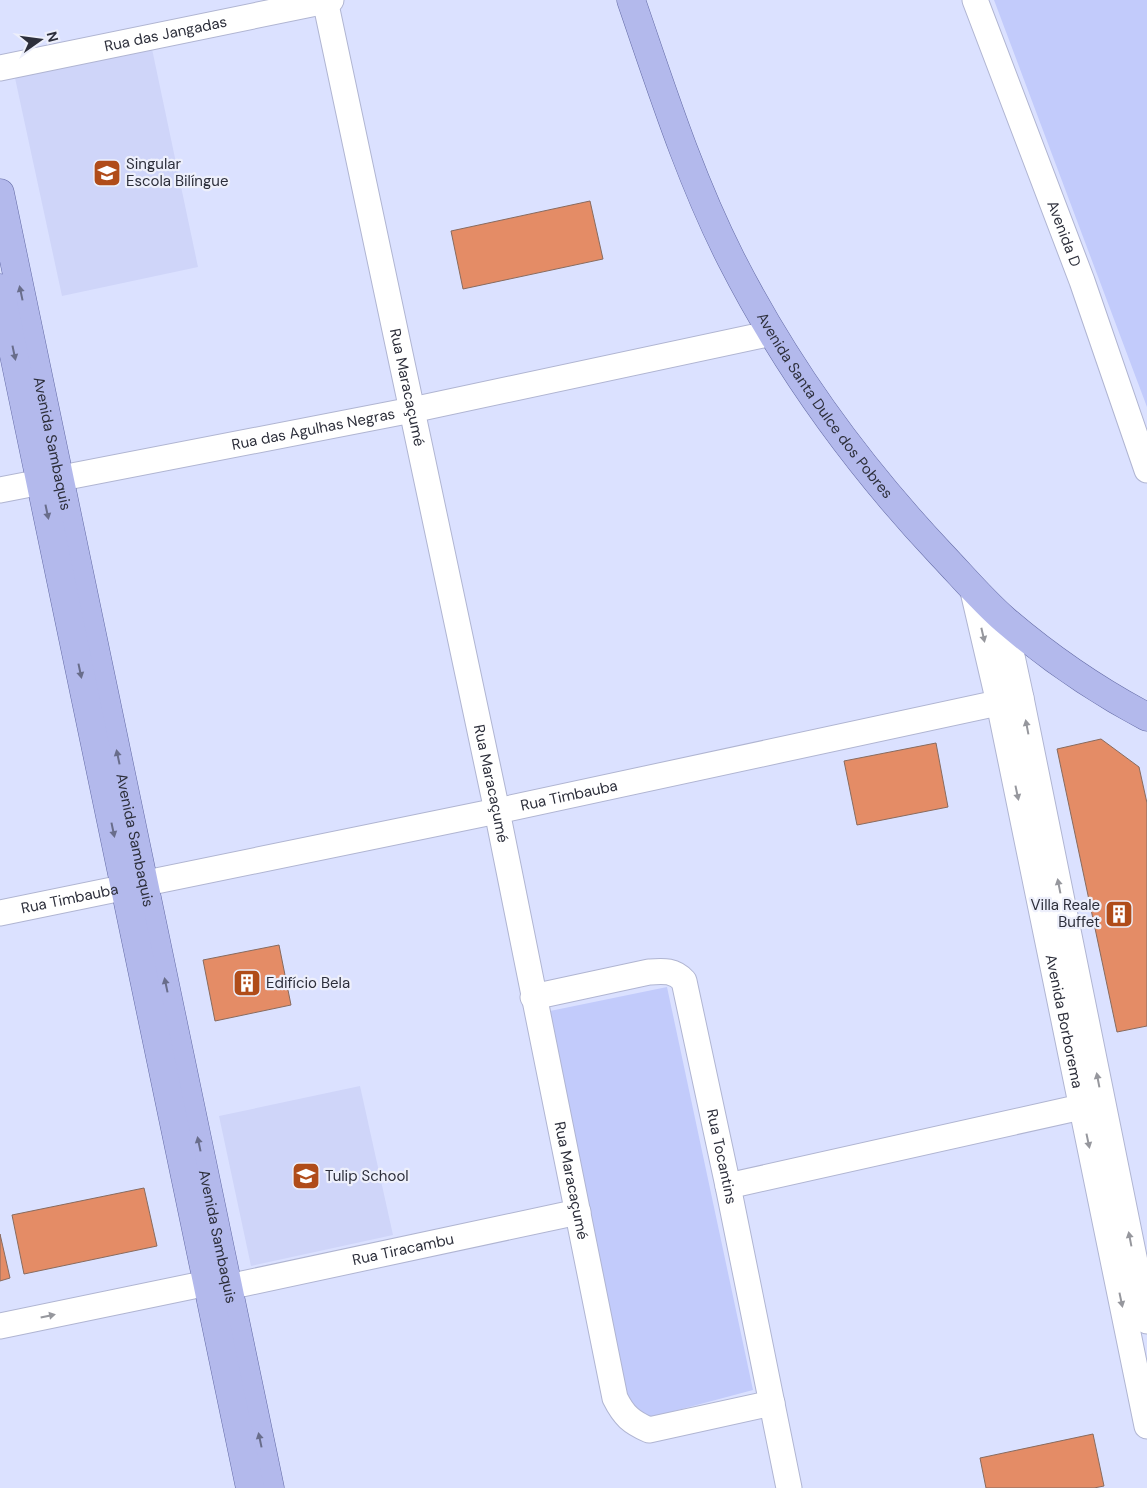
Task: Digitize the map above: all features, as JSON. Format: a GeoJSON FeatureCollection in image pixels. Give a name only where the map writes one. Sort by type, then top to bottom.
{"type":"FeatureCollection","features":[{"type":"Feature","properties":{"kind":"main road","name":"Avenida Santa Dulce dos Pobres"},"geometry":{"type":"LineString","coordinates":[[631,0],[696,182],[730,258],[772,333],[819,406],[877,482],[972,587],[1004,619],[1067,668],[1145,714]]}},
{"type":"Feature","properties":{"kind":"main road","name":"Avenida Sambaquis"},"geometry":{"type":"LineString","coordinates":[[0,193],[50,480],[221,1283],[270,1488]]}},
{"type":"Feature","properties":{"kind":"main road","name":"Avenida Sambaquis"},"geometry":{"type":"LineString","coordinates":[[0,288],[50,480]]}},
{"type":"Feature","properties":{"kind":"main road","name":"Avenida Sambaquis"},"geometry":{"type":"LineString","coordinates":[[221,1283],[250,1488]]}},
{"type":"Feature","properties":{"kind":"street","name":"Rua das Jangadas"},"geometry":{"type":"LineString","coordinates":[[0,68],[328,0]]}},
{"type":"Feature","properties":{"kind":"street","name":"Rua Maracaçumé"},"geometry":{"type":"LineString","coordinates":[[328,0],[497,811],[615,1398],[622,1412],[634,1424],[649,1430],[772,1404]]}},
{"type":"Feature","properties":{"kind":"street","name":"Avenida D"},"geometry":{"type":"LineString","coordinates":[[975,0],[1082,281],[1147,470]]}},
{"type":"Feature","properties":{"kind":"street","name":"Rua das Agulhas Negras"},"geometry":{"type":"LineString","coordinates":[[0,490],[412,410],[772,333]]}},
{"type":"Feature","properties":{"kind":"street","name":"Avenida Borborema"},"geometry":{"type":"LineString","coordinates":[[972,587],[1010,701],[1147,1321]]}},
{"type":"Feature","properties":{"kind":"street","name":"Avenida Borborema"},"geometry":{"type":"LineString","coordinates":[[1004,619],[1010,701],[1081,1107],[1147,1426]]}},
{"type":"Feature","properties":{"kind":"street","name":"Rua Timbauba"},"geometry":{"type":"LineString","coordinates":[[0,913],[497,811],[1010,701]]}},
{"type":"Feature","properties":{"kind":"street","name":"Rua Tocantins"},"geometry":{"type":"LineString","coordinates":[[533,997],[666,970],[678,974],[684,981],[728,1186],[789,1488]]}},
{"type":"Feature","properties":{"kind":"street"},"geometry":{"type":"LineString","coordinates":[[728,1186],[1081,1107]]}},
{"type":"Feature","properties":{"kind":"street","name":"Rua Tiracambu"},"geometry":{"type":"LineString","coordinates":[[0,1326],[578,1212]]}},
{"type":"Feature","properties":{"kind":"shaded area"},"geometry":{"type":"Polygon","coordinates":[[[994,0],[1147,0],[1147,407],[994,0]]]}},
{"type":"Feature","properties":{"kind":"shaded area","name":"Singular Escola Bilíngue"},"geometry":{"type":"Polygon","coordinates":[[[152,49],[198,267],[62,296],[15,78],[152,49]]]}},
{"type":"Feature","properties":{"kind":"shaded area"},"geometry":{"type":"Polygon","coordinates":[[[667,987],[753,1390],[648,1418],[637,1411],[626,1396],[550,1011],[667,987]]]}},
{"type":"Feature","properties":{"kind":"shaded area","name":"Tulip School"},"geometry":{"type":"Polygon","coordinates":[[[360,1086],[393,1235],[251,1266],[219,1116],[360,1086]]]}},
{"type":"Feature","properties":{"kind":"building"},"geometry":{"type":"Polygon","coordinates":[[[590,201],[603,259],[463,289],[451,231],[590,201]]]}},
{"type":"Feature","properties":{"kind":"building","name":"Villa Reale Buffet"},"geometry":{"type":"Polygon","coordinates":[[[1101,739],[1139,767],[1147,803],[1147,1026],[1117,1032],[1057,749],[1101,739]]]}},
{"type":"Feature","properties":{"kind":"building"},"geometry":{"type":"Polygon","coordinates":[[[936,743],[948,807],[857,825],[844,761],[936,743]]]}},
{"type":"Feature","properties":{"kind":"building","name":"Edifício Bela"},"geometry":{"type":"Polygon","coordinates":[[[279,945],[291,1005],[215,1021],[203,960],[279,945]]]}},
{"type":"Feature","properties":{"kind":"building"},"geometry":{"type":"Polygon","coordinates":[[[144,1188],[157,1246],[24,1274],[12,1215],[144,1188]]]}},
{"type":"Feature","properties":{"kind":"building"},"geometry":{"type":"Polygon","coordinates":[[[0,1234],[10,1278],[0,1281],[0,1234]]]}},
{"type":"Feature","properties":{"kind":"building"},"geometry":{"type":"Polygon","coordinates":[[[1093,1434],[1104,1486],[1094,1488],[986,1488],[980,1458],[1093,1434]]]}},
{"type":"Feature","properties":{"kind":"place","name":"Singular Escola Bilíngue"},"geometry":{"type":"Point","coordinates":[107,173]}},
{"type":"Feature","properties":{"kind":"place","name":"Villa Reale Buffet"},"geometry":{"type":"Point","coordinates":[1119,914]}},
{"type":"Feature","properties":{"kind":"place","name":"Edifício Bela"},"geometry":{"type":"Point","coordinates":[247,983]}},
{"type":"Feature","properties":{"kind":"place","name":"Tulip School"},"geometry":{"type":"Point","coordinates":[306,1176]}}]}
